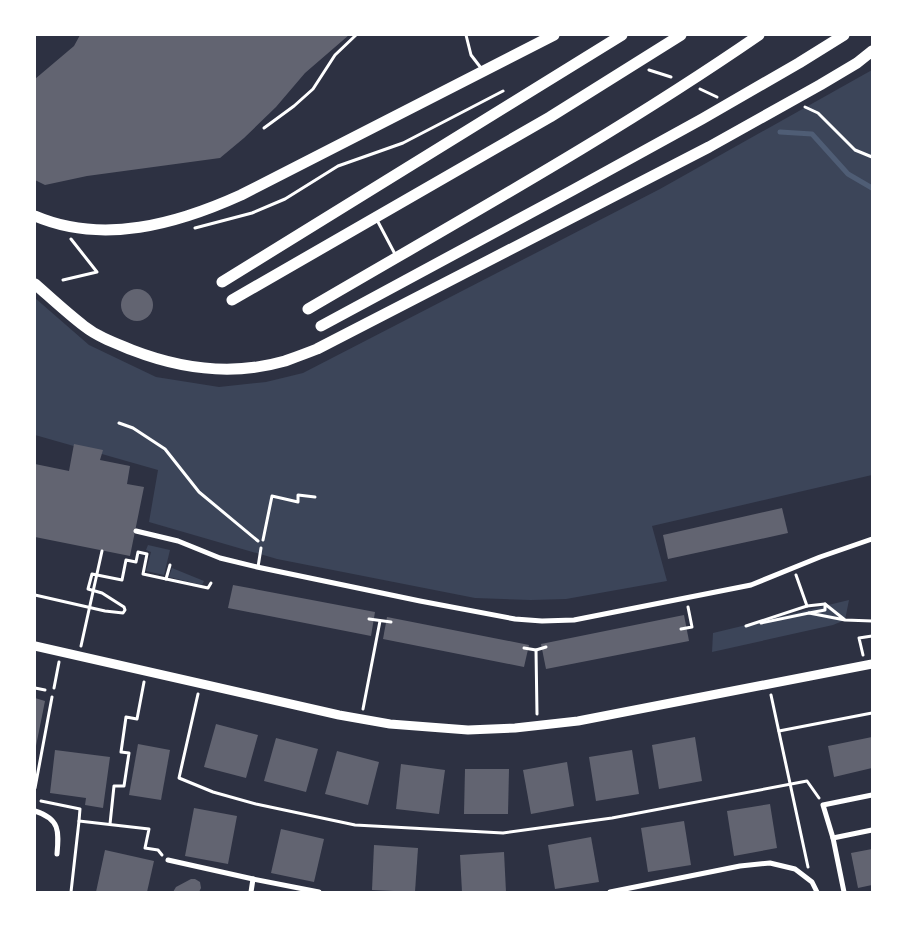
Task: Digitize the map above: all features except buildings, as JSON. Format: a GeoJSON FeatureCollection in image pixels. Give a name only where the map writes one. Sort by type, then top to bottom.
{"type":"FeatureCollection","features":[{"type":"Feature","properties":{"kind":"highway"},"geometry":{"type":"LineString","coordinates":[[35,216],[63,226],[96,230],[140,228],[182,219],[211,209],[554,35]]}},
{"type":"Feature","properties":{"kind":"highway"},"geometry":{"type":"LineString","coordinates":[[222,282],[622,35]]}},
{"type":"Feature","properties":{"kind":"highway"},"geometry":{"type":"LineString","coordinates":[[232,300],[550,117],[681,35]]}},
{"type":"Feature","properties":{"kind":"highway"},"geometry":{"type":"LineString","coordinates":[[308,309],[573,155],[663,99],[759,35]]}},
{"type":"Feature","properties":{"kind":"highway"},"geometry":{"type":"LineString","coordinates":[[321,326],[702,119],[844,35]]}},
{"type":"Feature","properties":{"kind":"highway"},"geometry":{"type":"LineString","coordinates":[[35,284],[86,327],[112,342],[146,356],[179,366],[222,369],[255,367],[284,361],[317,349],[709,147],[820,85],[857,63],[872,51]]}},
{"type":"Feature","properties":{"kind":"street"},"geometry":{"type":"LineString","coordinates":[[136,531],[178,541],[220,558],[258,567],[420,601],[515,619],[533,620],[574,620],[751,585],[872,539]]}},
{"type":"Feature","properties":{"kind":"street"},"geometry":{"type":"LineString","coordinates":[[35,646],[361,719],[390,724],[468,730],[537,726],[578,721],[869,665]]}},
{"type":"Feature","properties":{"kind":"street"},"geometry":{"type":"LineString","coordinates":[[844,892],[833,838],[823,805],[872,794]]}},
{"type":"Feature","properties":{"kind":"street"},"geometry":{"type":"LineString","coordinates":[[35,811],[49,816],[58,831],[57,854]]}},
{"type":"Feature","properties":{"kind":"street"},"geometry":{"type":"LineString","coordinates":[[833,838],[872,830]]}},
{"type":"Feature","properties":{"kind":"street"},"geometry":{"type":"LineString","coordinates":[[168,860],[319,892]]}},
{"type":"Feature","properties":{"kind":"street"},"geometry":{"type":"LineString","coordinates":[[610,892],[740,866],[770,863],[794,869],[812,882],[817,892]]}},
{"type":"Feature","properties":{"kind":"street"},"geometry":{"type":"LineString","coordinates":[[251,892],[253,879]]}},
{"type":"Feature","properties":{"kind":"lane"},"geometry":{"type":"LineString","coordinates":[[264,128],[313,89],[335,55],[356,35]]}},
{"type":"Feature","properties":{"kind":"lane"},"geometry":{"type":"LineString","coordinates":[[466,35],[470,54],[483,70]]}},
{"type":"Feature","properties":{"kind":"lane"},"geometry":{"type":"LineString","coordinates":[[375,217],[396,257]]}},
{"type":"Feature","properties":{"kind":"lane"},"geometry":{"type":"LineString","coordinates":[[258,567],[261,548]]}},
{"type":"Feature","properties":{"kind":"lane"},"geometry":{"type":"LineString","coordinates":[[35,688],[44,690]]}},
{"type":"Feature","properties":{"kind":"path"},"geometry":{"type":"LineString","coordinates":[[193,229],[252,212],[285,199],[338,166],[403,143],[508,88]]}},
{"type":"Feature","properties":{"kind":"path"},"geometry":{"type":"LineString","coordinates":[[64,280],[97,272],[70,238],[79,238]]}},
{"type":"Feature","properties":{"kind":"path"},"geometry":{"type":"LineString","coordinates":[[119,423],[133,428],[165,449],[199,492],[254,537],[261,548]]}},
{"type":"Feature","properties":{"kind":"path"},"geometry":{"type":"LineString","coordinates":[[261,548],[272,496],[298,502],[298,495],[315,497]]}},
{"type":"Feature","properties":{"kind":"path"},"geometry":{"type":"LineString","coordinates":[[79,656],[102,551]]}},
{"type":"Feature","properties":{"kind":"path"},"geometry":{"type":"LineString","coordinates":[[35,595],[105,611],[124,613],[126,610],[124,607],[102,593],[88,589],[90,578],[92,574],[122,580],[126,560],[136,562],[138,552],[147,554],[143,574],[208,588],[211,583]]}},
{"type":"Feature","properties":{"kind":"path"},"geometry":{"type":"LineString","coordinates":[[166,579],[170,565]]}},
{"type":"Feature","properties":{"kind":"path"},"geometry":{"type":"LineString","coordinates":[[793,568],[807,606]]}},
{"type":"Feature","properties":{"kind":"path"},"geometry":{"type":"LineString","coordinates":[[681,629],[692,627],[686,599]]}},
{"type":"Feature","properties":{"kind":"path"},"geometry":{"type":"LineString","coordinates":[[825,604],[825,610],[746,626],[807,606],[825,604],[845,620]]}},
{"type":"Feature","properties":{"kind":"path"},"geometry":{"type":"LineString","coordinates":[[809,613],[845,620],[872,621]]}},
{"type":"Feature","properties":{"kind":"path"},"geometry":{"type":"LineString","coordinates":[[369,619],[390,622]]}},
{"type":"Feature","properties":{"kind":"path"},"geometry":{"type":"LineString","coordinates":[[361,719],[380,621]]}},
{"type":"Feature","properties":{"kind":"path"},"geometry":{"type":"LineString","coordinates":[[869,665],[859,638],[872,636]]}},
{"type":"Feature","properties":{"kind":"path"},"geometry":{"type":"LineString","coordinates":[[524,648],[536,650],[546,647]]}},
{"type":"Feature","properties":{"kind":"path"},"geometry":{"type":"LineString","coordinates":[[536,650],[537,726]]}},
{"type":"Feature","properties":{"kind":"path"},"geometry":{"type":"LineString","coordinates":[[55,681],[61,652]]}},
{"type":"Feature","properties":{"kind":"path"},"geometry":{"type":"LineString","coordinates":[[110,824],[114,786],[124,786],[129,753],[121,752],[126,716],[137,719],[146,671]]}},
{"type":"Feature","properties":{"kind":"path"},"geometry":{"type":"LineString","coordinates":[[769,685],[812,882]]}},
{"type":"Feature","properties":{"kind":"path"},"geometry":{"type":"LineString","coordinates":[[35,788],[52,698]]}},
{"type":"Feature","properties":{"kind":"path"},"geometry":{"type":"LineString","coordinates":[[193,709],[179,778],[213,792],[256,804],[355,825],[503,833],[612,818],[807,781],[823,805]]}},
{"type":"Feature","properties":{"kind":"path"},"geometry":{"type":"LineString","coordinates":[[779,731],[872,713]]}},
{"type":"Feature","properties":{"kind":"path"},"geometry":{"type":"LineString","coordinates":[[35,800],[80,809],[71,892]]}},
{"type":"Feature","properties":{"kind":"path"},"geometry":{"type":"LineString","coordinates":[[79,821],[149,829],[146,848],[158,850]]}},
{"type":"Feature","properties":{"kind":"shaded area"},"geometry":{"type":"Polygon","coordinates":[[[872,70],[872,475],[652,526],[667,581],[566,599],[475,598],[277,559],[149,522],[158,470],[35,435],[35,298],[89,345],[156,377],[219,387],[266,382],[303,373],[660,189],[872,70]]]}},
{"type":"Feature","properties":{"kind":"shaded area"},"geometry":{"type":"Polygon","coordinates":[[[148,545],[170,550],[164,575],[146,571],[151,552],[146,550],[148,545]]]}},
{"type":"Feature","properties":{"kind":"shaded area"},"geometry":{"type":"Polygon","coordinates":[[[172,568],[204,581],[202,585],[169,577],[172,568]]]}},
{"type":"Feature","properties":{"kind":"shaded area"},"geometry":{"type":"Polygon","coordinates":[[[849,600],[845,620],[833,625],[712,652],[713,633],[849,600]]]}},
{"type":"Feature","properties":{"kind":"waterway"},"geometry":{"type":"LineString","coordinates":[[780,132],[812,134],[848,174],[872,188]]}}]}
